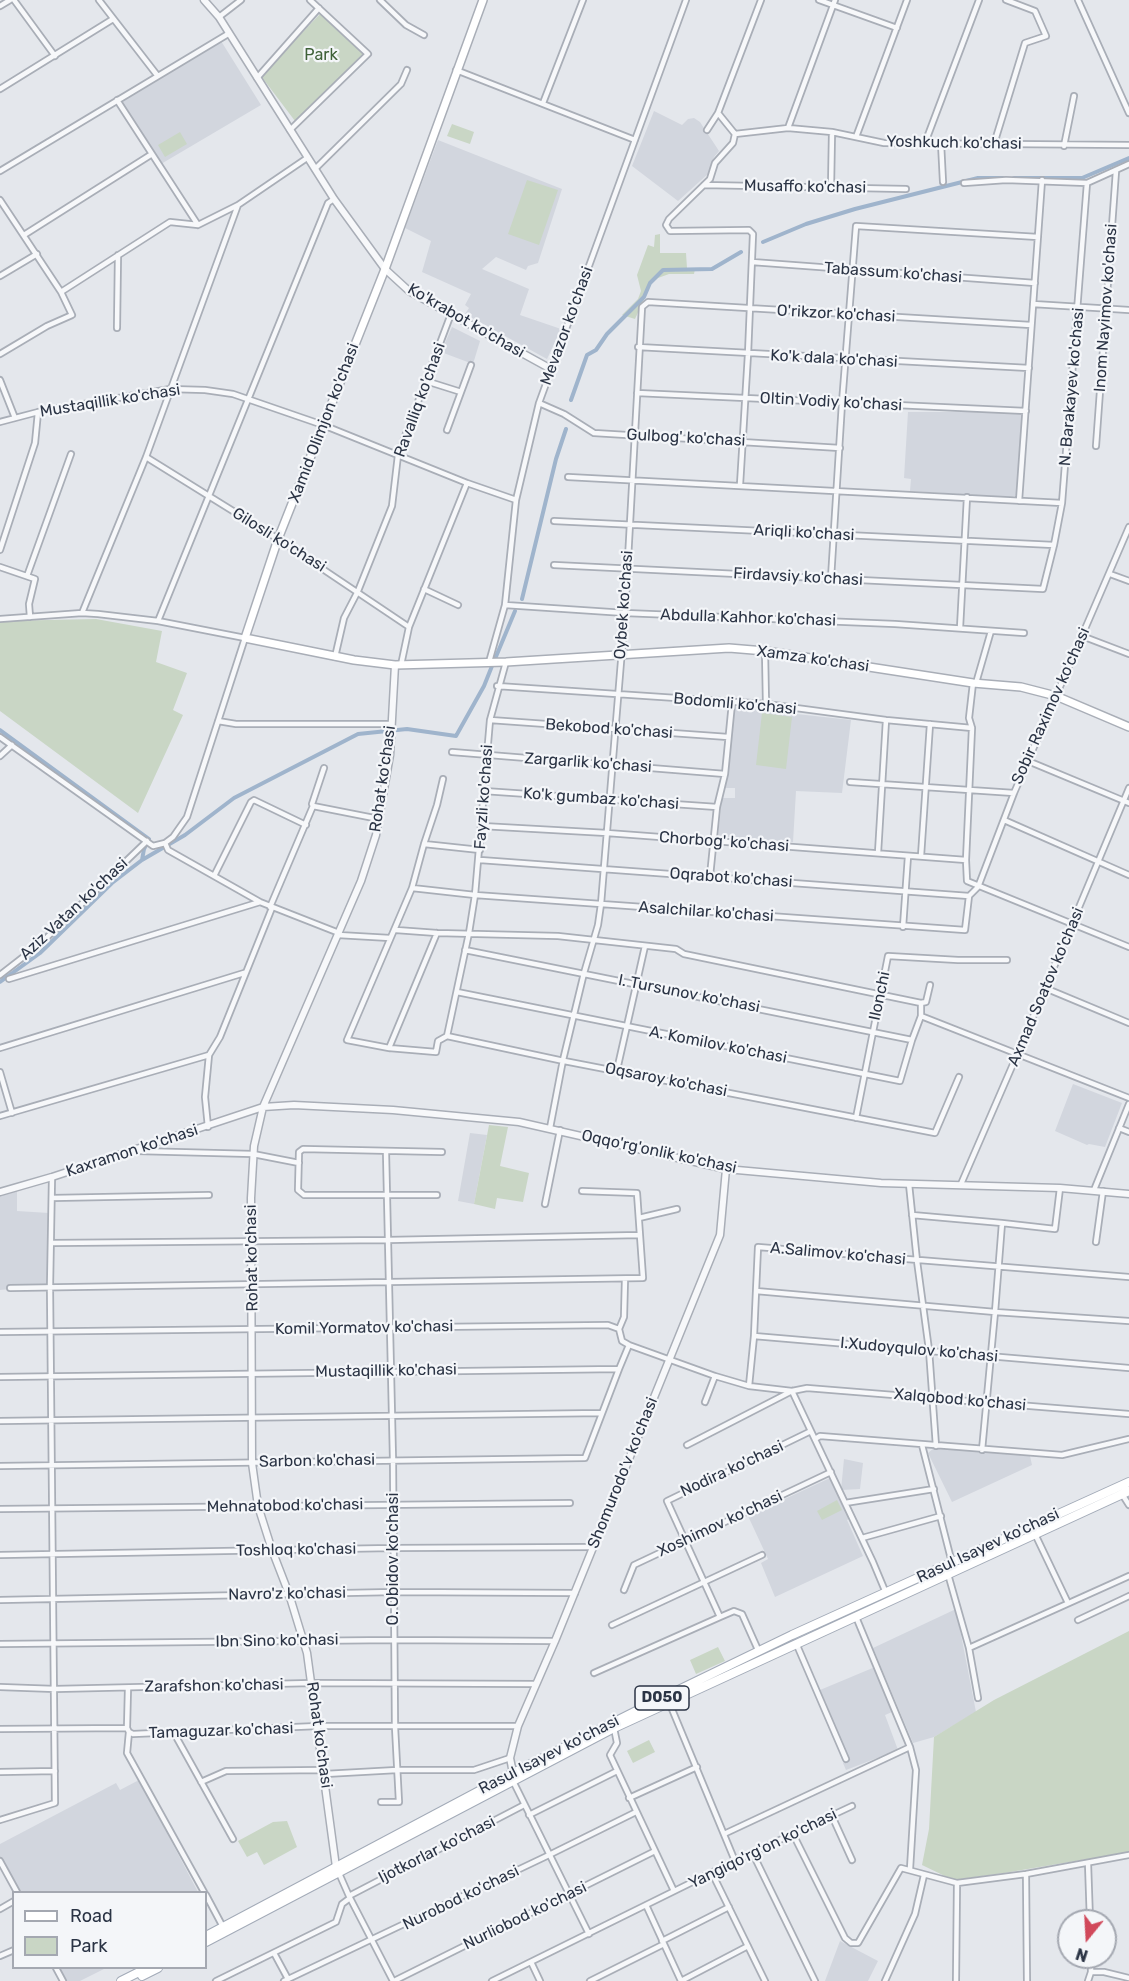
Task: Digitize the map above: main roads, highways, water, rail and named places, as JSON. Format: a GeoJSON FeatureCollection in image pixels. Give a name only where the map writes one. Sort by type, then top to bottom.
{"type":"FeatureCollection","features":[{"type":"Feature","properties":{"kind":"main road","name":"Xamid Olimjon ko'chasi"},"geometry":{"type":"LineString","coordinates":[[245,638],[278,539],[385,269],[483,0]]}},
{"type":"Feature","properties":{"kind":"main road","name":"Xamza ko'chasi"},"geometry":{"type":"LineString","coordinates":[[245,638],[335,657],[398,665],[506,662],[729,648],[765,651],[975,683],[1021,687],[1056,696],[1129,727]]}},
{"type":"Feature","properties":{"kind":"main road","name":"Rasul Isayev ko'chasi"},"geometry":{"type":"LineString","coordinates":[[513,1776],[669,1702],[885,1593],[1129,1482]]}},
{"type":"Feature","properties":{"kind":"main road","name":"Rasul Isayev ko'chasi"},"geometry":{"type":"LineString","coordinates":[[207,1941],[338,1869],[664,1697],[759,1652],[856,1616],[1126,1492]]}},
{"type":"Feature","properties":{"kind":"main road","name":"Rasul Isayev ko'chasi"},"geometry":{"type":"LineString","coordinates":[[207,1935],[338,1869]]}},
{"type":"Feature","properties":{"kind":"main road"},"geometry":{"type":"LineString","coordinates":[[122,1981],[145,1969]]}},
{"type":"Feature","properties":{"kind":"main road"},"geometry":{"type":"LineString","coordinates":[[132,1981],[156,1969]]}},
{"type":"Feature","properties":{"kind":"waterway"},"geometry":{"type":"LineString","coordinates":[[1014,178],[1082,178],[1129,158]]}},
{"type":"Feature","properties":{"kind":"waterway"},"geometry":{"type":"LineString","coordinates":[[763,242],[806,224],[855,209],[978,178],[1003,178]]}},
{"type":"Feature","properties":{"kind":"waterway"},"geometry":{"type":"LineString","coordinates":[[571,400],[587,355],[596,350],[607,334],[644,297],[650,283],[663,270],[712,269],[741,252]]}},
{"type":"Feature","properties":{"kind":"waterway"},"geometry":{"type":"LineString","coordinates":[[522,599],[556,459],[566,429]]}},
{"type":"Feature","properties":{"kind":"waterway"},"geometry":{"type":"LineString","coordinates":[[495,659],[515,611]]}},
{"type":"Feature","properties":{"kind":"waterway"},"geometry":{"type":"LineString","coordinates":[[0,982],[40,953],[112,883],[142,860],[185,835],[234,798],[358,734],[407,729],[456,736],[484,686],[492,666]]}},
{"type":"Feature","properties":{"kind":"waterway"},"geometry":{"type":"LineString","coordinates":[[0,730],[149,839]]}},
{"type":"Feature","properties":{"kind":"waterway"},"geometry":{"type":"LineString","coordinates":[[142,860],[147,843]]}},
{"type":"Feature","properties":{"kind":"park label","name":"Park"},"geometry":{"type":"Point","coordinates":[321,55]}}]}
